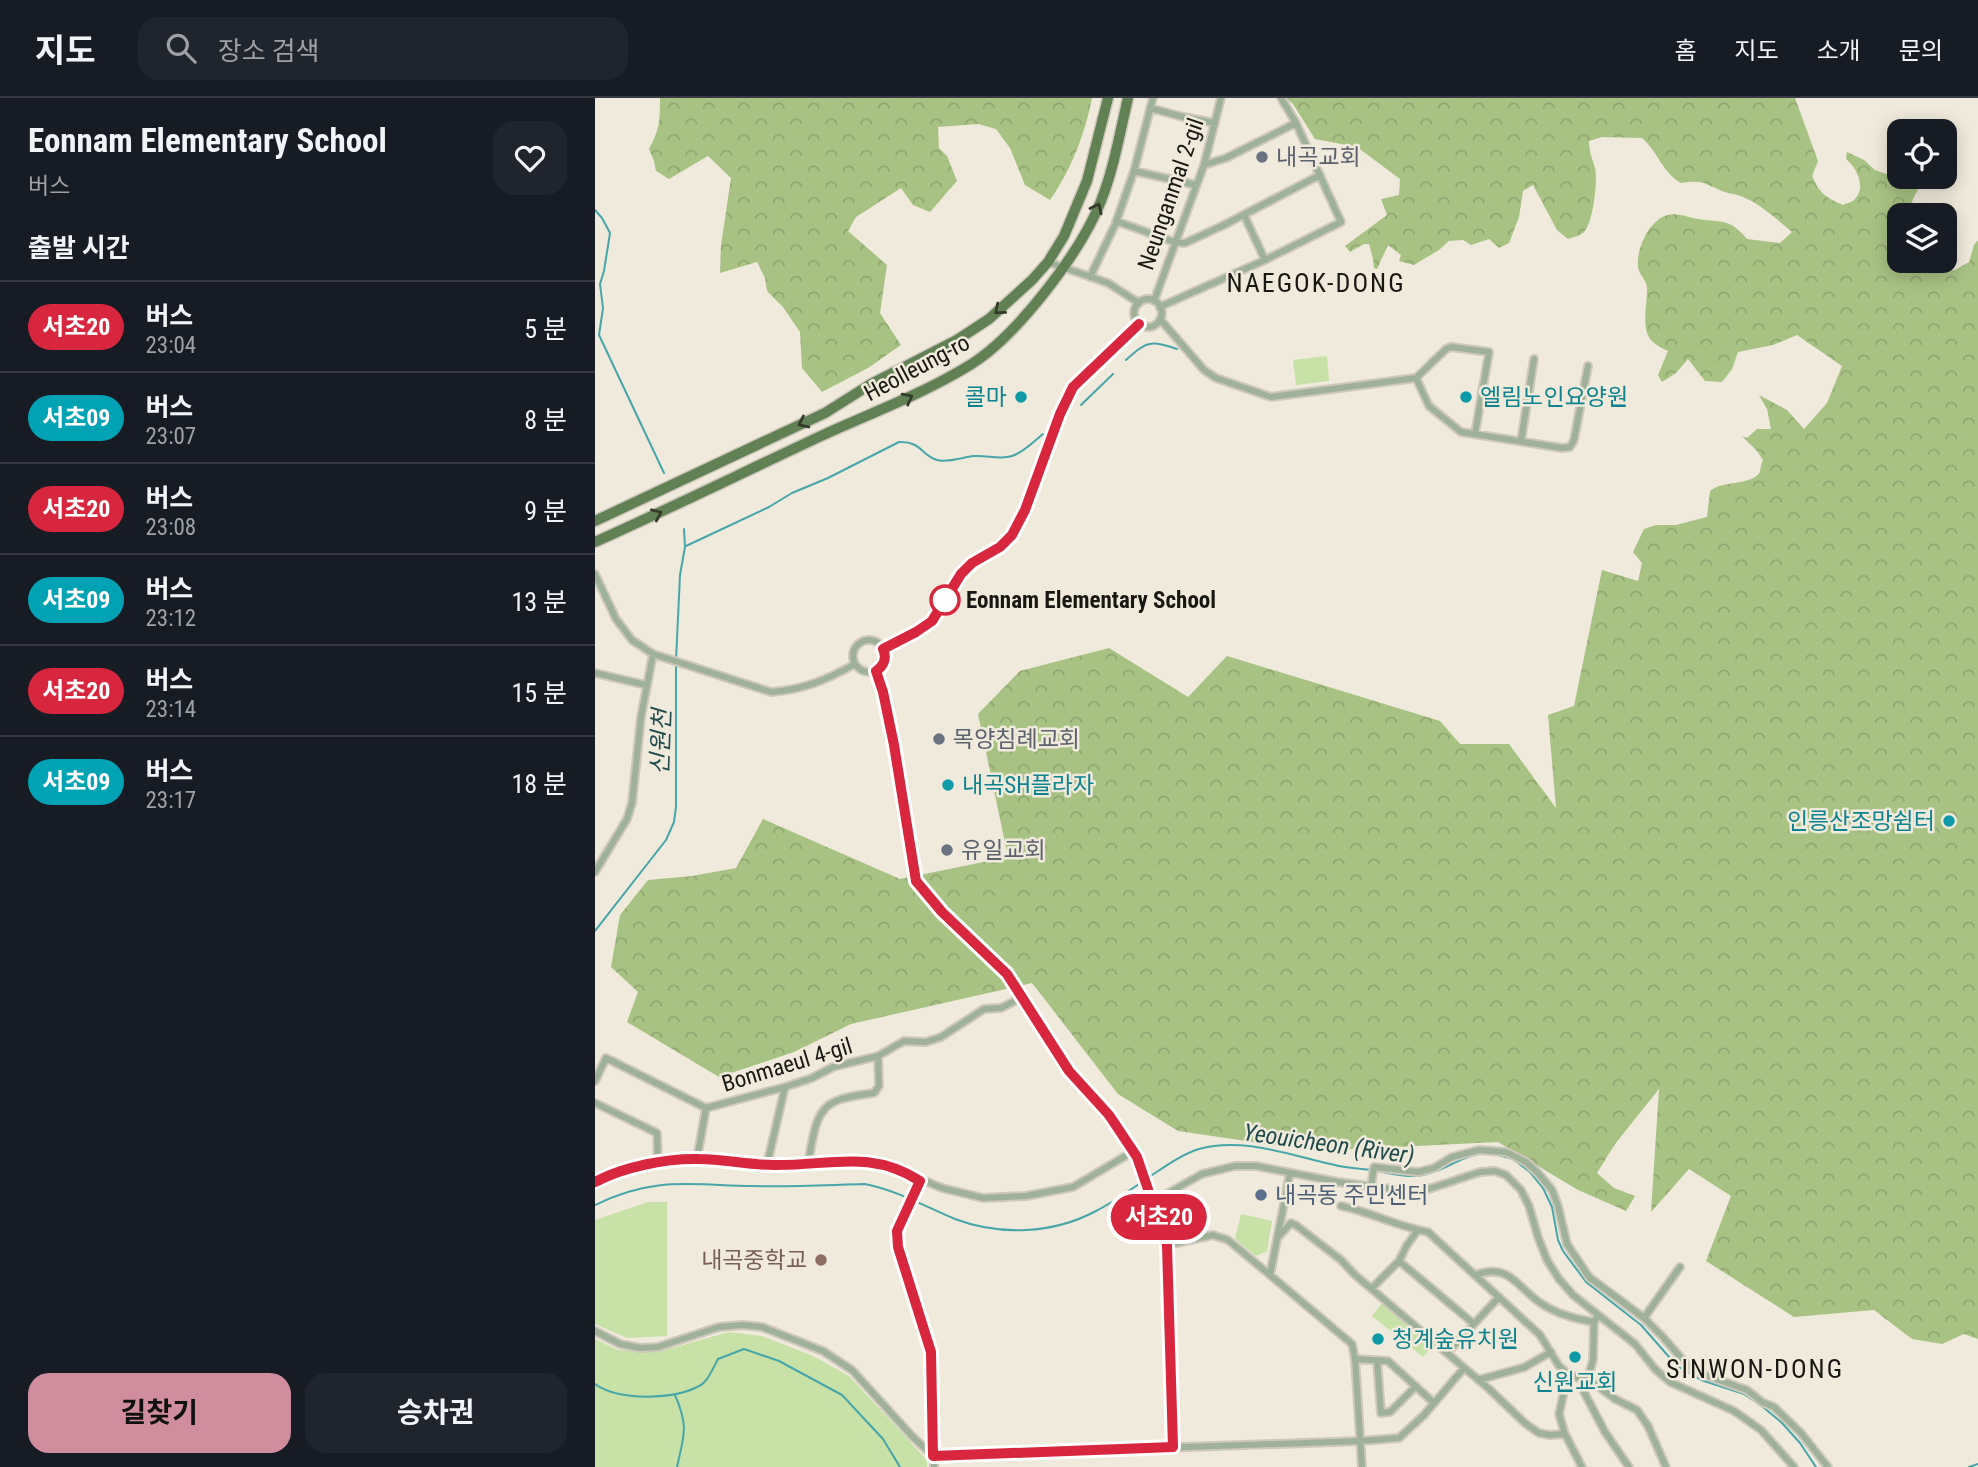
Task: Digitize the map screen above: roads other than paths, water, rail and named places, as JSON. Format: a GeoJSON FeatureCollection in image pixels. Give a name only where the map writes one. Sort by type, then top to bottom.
{"type":"FeatureCollection","features":[{"type":"Feature","properties":{"kind":"main road","name":"Heolleung-ro"},"geometry":{"type":"LineString","coordinates":[[595,521],[825,413],[871,384],[957,340],[989,319],[1032,280],[1064,236],[1087,181],[1108,98]]}},
{"type":"Feature","properties":{"kind":"main road","name":"Heolleung-ro"},"geometry":{"type":"LineString","coordinates":[[595,542],[883,410],[972,364],[1001,341],[1033,306],[1084,236],[1101,201],[1128,98]]}},
{"type":"Feature","properties":{"kind":"street"},"geometry":{"type":"LineString","coordinates":[[1090,277],[1116,221],[1134,171],[1153,98]]}},
{"type":"Feature","properties":{"kind":"street","name":"Neunganmal 2-gil"},"geometry":{"type":"LineString","coordinates":[[1154,301],[1204,165],[1221,98]]}},
{"type":"Feature","properties":{"kind":"street"},"geometry":{"type":"LineString","coordinates":[[1160,308],[1341,222],[1296,123],[1281,98]]}},
{"type":"Feature","properties":{"kind":"street"},"geometry":{"type":"LineString","coordinates":[[1150,108],[1215,123]]}},
{"type":"Feature","properties":{"kind":"street"},"geometry":{"type":"LineString","coordinates":[[1204,165],[1226,158],[1296,123]]}},
{"type":"Feature","properties":{"kind":"street"},"geometry":{"type":"LineString","coordinates":[[1134,171],[1196,186]]}},
{"type":"Feature","properties":{"kind":"street"},"geometry":{"type":"LineString","coordinates":[[1116,221],[1174,242],[1185,243],[1320,176]]}},
{"type":"Feature","properties":{"kind":"street"},"geometry":{"type":"LineString","coordinates":[[1244,215],[1265,260]]}},
{"type":"Feature","properties":{"kind":"street"},"geometry":{"type":"LineString","coordinates":[[1048,261],[1124,292],[1139,303]]}},
{"type":"Feature","properties":{"kind":"street"},"geometry":{"type":"LineString","coordinates":[[1139,324],[1134,313],[1139,303],[1154,301],[1160,308],[1160,319],[1204,370],[1216,378],[1271,397],[1416,378],[1451,347],[1489,352],[1475,434]]}},
{"type":"Feature","properties":{"kind":"street"},"geometry":{"type":"LineString","coordinates":[[1139,324],[1151,327],[1160,319]]}},
{"type":"Feature","properties":{"kind":"street"},"geometry":{"type":"LineString","coordinates":[[883,649],[932,621],[961,574],[972,563],[1000,547],[1012,535],[1025,510],[1060,414],[1073,387],[1139,324]]}},
{"type":"Feature","properties":{"kind":"street"},"geometry":{"type":"LineString","coordinates":[[1521,441],[1534,359]]}},
{"type":"Feature","properties":{"kind":"street"},"geometry":{"type":"LineString","coordinates":[[1416,378],[1429,406],[1461,432],[1562,448],[1570,447],[1574,440],[1588,366]]}},
{"type":"Feature","properties":{"kind":"street"},"geometry":{"type":"LineString","coordinates":[[595,574],[616,619],[632,640],[653,654],[771,692],[791,691],[815,684],[855,664]]}},
{"type":"Feature","properties":{"kind":"street"},"geometry":{"type":"LineString","coordinates":[[864,641],[874,641],[883,649],[884,663],[876,671],[862,670],[855,664],[853,652],[855,647],[864,641]]}},
{"type":"Feature","properties":{"kind":"street"},"geometry":{"type":"LineString","coordinates":[[595,872],[627,819],[632,803],[641,716],[653,654]]}},
{"type":"Feature","properties":{"kind":"street"},"geometry":{"type":"LineString","coordinates":[[876,671],[894,745],[916,881],[942,912]]}},
{"type":"Feature","properties":{"kind":"street"},"geometry":{"type":"LineString","coordinates":[[595,673],[646,685]]}},
{"type":"Feature","properties":{"kind":"street"},"geometry":{"type":"LineString","coordinates":[[988,955],[1007,974],[1069,1071],[1109,1115],[1136,1154],[1153,1199],[1167,1245],[1173,1447]]}},
{"type":"Feature","properties":{"kind":"street","name":"Bonmaeul 4-gil"},"geometry":{"type":"LineString","coordinates":[[595,1081],[606,1058],[706,1108],[785,1087],[833,1067],[878,1056],[904,1041],[926,1042],[941,1037],[984,1009],[1001,1008],[1023,997]]}},
{"type":"Feature","properties":{"kind":"street"},"geometry":{"type":"LineString","coordinates":[[808,1163],[818,1118],[825,1107],[839,1099],[874,1093],[877,1090],[878,1056]]}},
{"type":"Feature","properties":{"kind":"street"},"geometry":{"type":"LineString","coordinates":[[767,1165],[785,1087]]}},
{"type":"Feature","properties":{"kind":"street"},"geometry":{"type":"LineString","coordinates":[[595,1103],[657,1133],[658,1163]]}},
{"type":"Feature","properties":{"kind":"street","name":"Bonmaeul 4-gil"},"geometry":{"type":"LineString","coordinates":[[697,1159],[706,1108]]}},
{"type":"Feature","properties":{"kind":"street"},"geometry":{"type":"LineString","coordinates":[[1371,1187],[1374,1167],[1418,1172],[1434,1168],[1452,1157],[1479,1150],[1506,1152],[1516,1156],[1538,1173],[1552,1191],[1567,1244],[1589,1277],[1644,1318],[1689,1367],[1747,1390],[1762,1402],[1774,1407],[1801,1433],[1828,1467]]}},
{"type":"Feature","properties":{"kind":"street"},"geometry":{"type":"LineString","coordinates":[[595,1182],[637,1167],[697,1159],[767,1165],[856,1161],[882,1163],[907,1173],[918,1184],[983,1198],[1026,1195],[1073,1187],[1136,1154]]}},
{"type":"Feature","properties":{"kind":"street"},"geometry":{"type":"LineString","coordinates":[[1153,1199],[1202,1174],[1235,1166],[1256,1166],[1413,1192],[1481,1172],[1495,1171],[1506,1175],[1521,1191],[1529,1206],[1547,1260],[1559,1279],[1596,1319],[1635,1344],[1655,1369],[1670,1382],[1734,1411],[1761,1430],[1794,1467]]}},
{"type":"Feature","properties":{"kind":"street"},"geometry":{"type":"LineString","coordinates":[[1270,1275],[1290,1173]]}},
{"type":"Feature","properties":{"kind":"street"},"geometry":{"type":"LineString","coordinates":[[918,1184],[897,1231],[898,1247],[931,1352],[933,1467]]}},
{"type":"Feature","properties":{"kind":"street"},"geometry":{"type":"LineString","coordinates":[[1341,1206],[1404,1227],[1429,1231],[1443,1247],[1540,1335],[1559,1366],[1568,1374],[1587,1381],[1637,1410],[1648,1426],[1666,1467]]}},
{"type":"Feature","properties":{"kind":"street"},"geometry":{"type":"LineString","coordinates":[[1278,1237],[1291,1223],[1297,1226],[1341,1260],[1526,1424],[1539,1433],[1565,1434]]}},
{"type":"Feature","properties":{"kind":"street"},"geometry":{"type":"LineString","coordinates":[[1372,1288],[1399,1261],[1418,1230]]}},
{"type":"Feature","properties":{"kind":"street"},"geometry":{"type":"LineString","coordinates":[[1167,1245],[1213,1235],[1228,1240],[1352,1344],[1362,1467]]}},
{"type":"Feature","properties":{"kind":"street"},"geometry":{"type":"LineString","coordinates":[[1399,1261],[1474,1324]]}},
{"type":"Feature","properties":{"kind":"street"},"geometry":{"type":"LineString","coordinates":[[1644,1318],[1680,1267]]}},
{"type":"Feature","properties":{"kind":"street"},"geometry":{"type":"LineString","coordinates":[[1476,1276],[1489,1270],[1508,1275],[1541,1304],[1578,1319],[1596,1319]]}},
{"type":"Feature","properties":{"kind":"street"},"geometry":{"type":"LineString","coordinates":[[1447,1353],[1499,1297]]}},
{"type":"Feature","properties":{"kind":"street"},"geometry":{"type":"LineString","coordinates":[[1596,1319],[1593,1360],[1584,1392],[1605,1432],[1629,1467]]}},
{"type":"Feature","properties":{"kind":"street"},"geometry":{"type":"LineString","coordinates":[[595,1331],[620,1344],[640,1348],[658,1347],[719,1327],[762,1327],[823,1352],[852,1370],[933,1456],[1399,1438],[1464,1368]]}},
{"type":"Feature","properties":{"kind":"street"},"geometry":{"type":"LineString","coordinates":[[1478,1380],[1525,1367],[1551,1352]]}},
{"type":"Feature","properties":{"kind":"street"},"geometry":{"type":"LineString","coordinates":[[1355,1359],[1388,1361],[1434,1403]]}},
{"type":"Feature","properties":{"kind":"street"},"geometry":{"type":"LineString","coordinates":[[1377,1360],[1381,1413],[1391,1412],[1416,1386]]}},
{"type":"Feature","properties":{"kind":"street"},"geometry":{"type":"LineString","coordinates":[[1568,1374],[1559,1415],[1565,1434],[1582,1467]]}},
{"type":"Feature","properties":{"kind":"waterway","name":"신원천"},"geometry":{"type":"LineString","coordinates":[[595,210],[610,233],[600,284],[603,308],[599,335],[664,473]]}},
{"type":"Feature","properties":{"kind":"waterway"},"geometry":{"type":"LineString","coordinates":[[1126,360],[1149,344],[1161,344],[1177,349]]}},
{"type":"Feature","properties":{"kind":"waterway"},"geometry":{"type":"LineString","coordinates":[[1081,405],[1113,374]]}},
{"type":"Feature","properties":{"kind":"waterway"},"geometry":{"type":"LineString","coordinates":[[686,546],[899,442],[912,444],[937,460],[974,456],[1003,458],[1025,449],[1043,434]]}},
{"type":"Feature","properties":{"kind":"waterway","name":"신원천"},"geometry":{"type":"LineString","coordinates":[[676,660],[684,529]]}},
{"type":"Feature","properties":{"kind":"waterway","name":"신원천"},"geometry":{"type":"LineString","coordinates":[[595,931],[666,840],[674,822],[676,665]]}},
{"type":"Feature","properties":{"kind":"waterway","name":"Yeouicheon (River)"},"geometry":{"type":"LineString","coordinates":[[1146,1179],[1199,1149],[1234,1145],[1269,1149],[1339,1166],[1372,1170]]}},
{"type":"Feature","properties":{"kind":"waterway","name":"Yeouicheon (River)"},"geometry":{"type":"LineString","coordinates":[[1377,1171],[1407,1176],[1425,1175],[1468,1157],[1486,1153]]}},
{"type":"Feature","properties":{"kind":"waterway","name":"Yeouicheon (River)"},"geometry":{"type":"LineString","coordinates":[[1498,1155],[1513,1159],[1530,1172],[1543,1188],[1552,1207],[1558,1240],[1563,1251],[1586,1282],[1641,1325],[1677,1366],[1701,1380],[1744,1394],[1763,1407],[1800,1443],[1816,1467]]}},
{"type":"Feature","properties":{"kind":"waterway","name":"Yeouicheon (River)"},"geometry":{"type":"LineString","coordinates":[[595,1205],[635,1190],[672,1184],[865,1184],[972,1224],[1026,1230],[1079,1219],[1142,1182]]}},
{"type":"Feature","properties":{"kind":"waterway"},"geometry":{"type":"LineString","coordinates":[[595,1384],[605,1390],[632,1396],[661,1396],[688,1391],[705,1381],[718,1359],[744,1349],[779,1361],[842,1395],[883,1439],[900,1467]]}},
{"type":"Feature","properties":{"kind":"waterway"},"geometry":{"type":"LineString","coordinates":[[675,1395],[684,1423],[677,1467]]}},
{"type":"Feature","properties":{"kind":"waterway","name":"Yeouicheon (River)"},"geometry":{"type":"LineString","coordinates":[[1969,1467],[1978,1464]]}},
{"type":"Feature","properties":{"kind":"tunnel"},"geometry":{"type":"LineString","coordinates":[[942,912],[988,955]]}},
{"type":"Feature","properties":{"kind":"place","name":"내곡교회"},"geometry":{"type":"Point","coordinates":[1262,157]}},
{"type":"Feature","properties":{"kind":"place","name":"콜마"},"geometry":{"type":"Point","coordinates":[1021,397]}},
{"type":"Feature","properties":{"kind":"place","name":"엘림노인요양원"},"geometry":{"type":"Point","coordinates":[1466,397]}},
{"type":"Feature","properties":{"kind":"place","name":"Eonnam Elementary School"},"geometry":{"type":"Point","coordinates":[945,600]}},
{"type":"Feature","properties":{"kind":"place","name":"목양침례교회"},"geometry":{"type":"Point","coordinates":[939,739]}},
{"type":"Feature","properties":{"kind":"place","name":"내곡SH플라자"},"geometry":{"type":"Point","coordinates":[948,785]}},
{"type":"Feature","properties":{"kind":"place","name":"인릉산조망쉼터"},"geometry":{"type":"Point","coordinates":[1949,821]}},
{"type":"Feature","properties":{"kind":"place","name":"유일교회"},"geometry":{"type":"Point","coordinates":[947,850]}},
{"type":"Feature","properties":{"kind":"place","name":"내곡동 주민센터"},"geometry":{"type":"Point","coordinates":[1261,1195]}},
{"type":"Feature","properties":{"kind":"place","name":"내곡중학교"},"geometry":{"type":"Point","coordinates":[821,1260]}},
{"type":"Feature","properties":{"kind":"place","name":"청계숲유치원"},"geometry":{"type":"Point","coordinates":[1378,1339]}},
{"type":"Feature","properties":{"kind":"place","name":"신원교회"},"geometry":{"type":"Point","coordinates":[1575,1357]}},
{"type":"Feature","properties":{"kind":"district","name":"NAEGOK-DONG"},"geometry":{"type":"Point","coordinates":[1316,283]}},
{"type":"Feature","properties":{"kind":"district","name":"SINWON-DONG"},"geometry":{"type":"Point","coordinates":[1755,1369]}}]}
